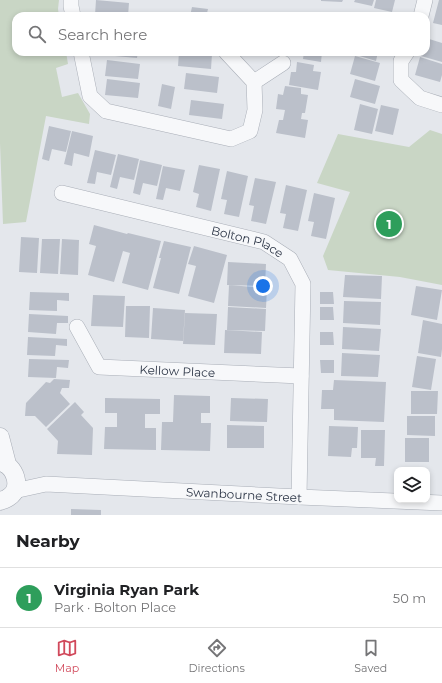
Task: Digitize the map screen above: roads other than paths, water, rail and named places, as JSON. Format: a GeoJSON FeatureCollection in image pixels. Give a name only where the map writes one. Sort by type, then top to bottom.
{"type":"FeatureCollection","features":[{"type":"Feature","properties":{"kind":"street"},"geometry":{"type":"LineString","coordinates":[[71,0],[70,6],[72,12]]}},
{"type":"Feature","properties":{"kind":"street"},"geometry":{"type":"LineString","coordinates":[[422,12],[425,0]]}},
{"type":"Feature","properties":{"kind":"street"},"geometry":{"type":"LineString","coordinates":[[82,56],[90,96],[106,111],[231,139],[250,131],[255,110],[254,82],[230,56]]}},
{"type":"Feature","properties":{"kind":"street"},"geometry":{"type":"LineString","coordinates":[[404,56],[401,61],[401,80],[420,98],[442,104]]}},
{"type":"Feature","properties":{"kind":"street"},"geometry":{"type":"LineString","coordinates":[[254,82],[284,63]]}},
{"type":"Feature","properties":{"kind":"street","name":"Bolton Place"},"geometry":{"type":"LineString","coordinates":[[62,193],[264,242],[290,259],[303,284],[299,497]]}},
{"type":"Feature","properties":{"kind":"street","name":"Kellow Place"},"geometry":{"type":"LineString","coordinates":[[77,327],[100,367],[301,376]]}},
{"type":"Feature","properties":{"kind":"street"},"geometry":{"type":"LineString","coordinates":[[0,437],[6,465],[16,475],[16,483],[6,501]]}},
{"type":"Feature","properties":{"kind":"street","name":"Swanbourne Street"},"geometry":{"type":"LineString","coordinates":[[6,465],[46,484],[442,503]]}},
{"type":"Feature","properties":{"kind":"street","name":"Swanbourne Street"},"geometry":{"type":"LineString","coordinates":[[6,501],[46,484]]}},
{"type":"Feature","properties":{"kind":"place","name":"Virginia Ryan Park"},"geometry":{"type":"Point","coordinates":[389,224]}}]}
